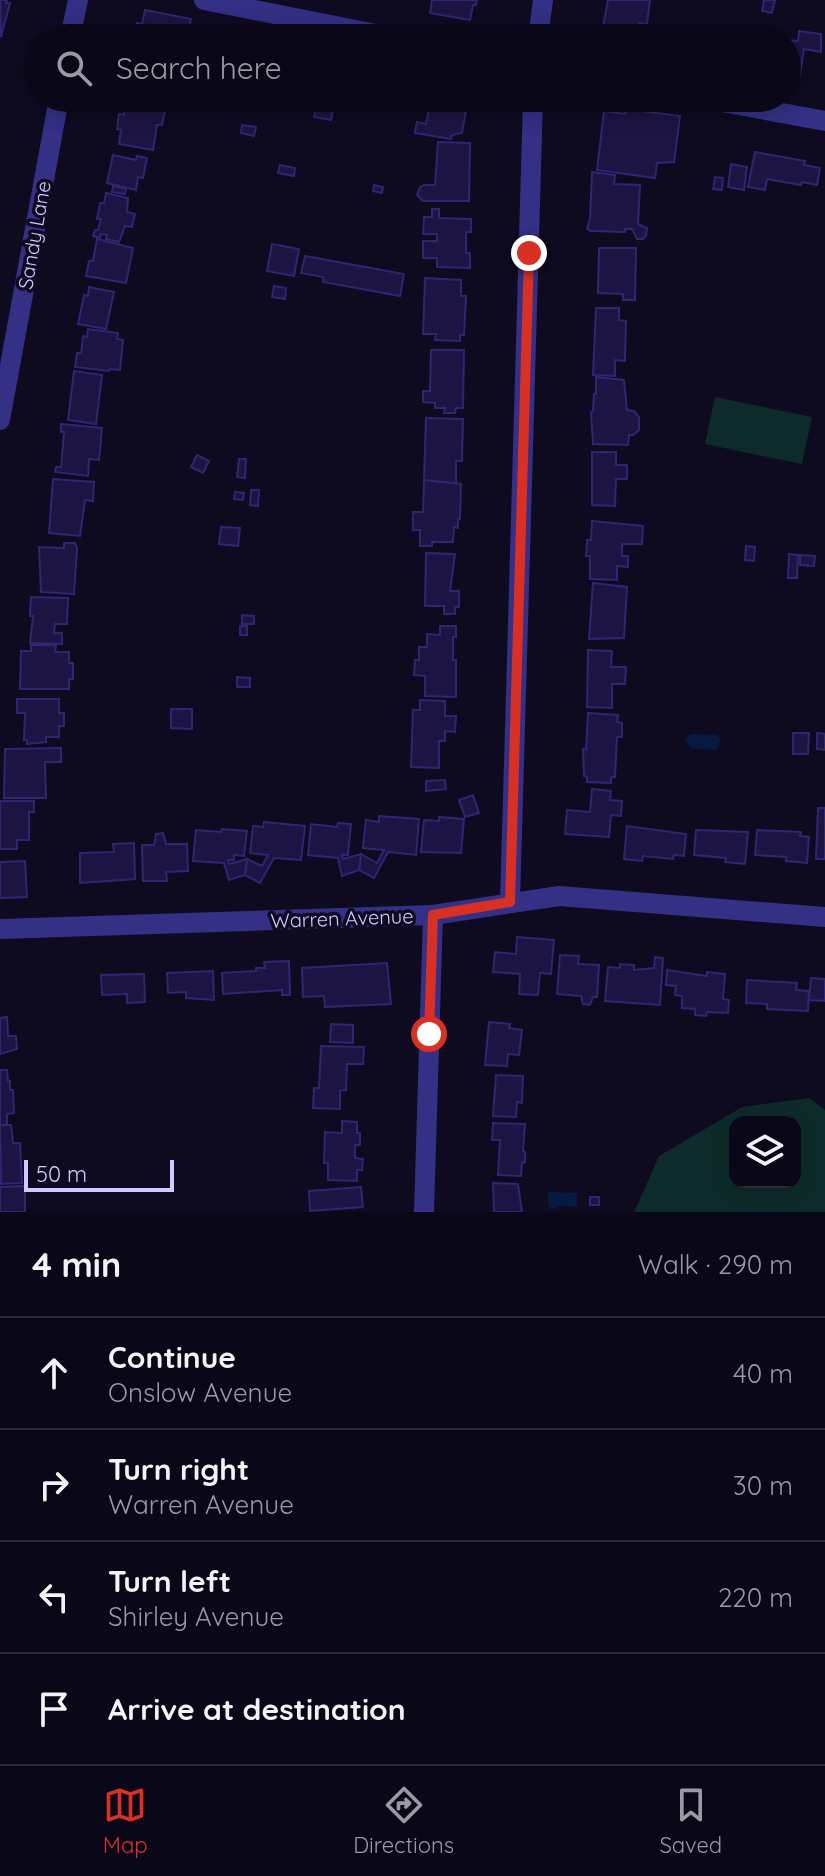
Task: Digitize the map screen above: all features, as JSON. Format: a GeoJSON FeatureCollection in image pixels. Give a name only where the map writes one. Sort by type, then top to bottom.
{"type":"FeatureCollection","features":[{"type":"Feature","properties":{"kind":"street"},"geometry":{"type":"LineString","coordinates":[[73,24],[78,0]]}},
{"type":"Feature","properties":{"kind":"street"},"geometry":{"type":"LineString","coordinates":[[204,0],[325,24]]}},
{"type":"Feature","properties":{"kind":"street"},"geometry":{"type":"LineString","coordinates":[[540,24],[543,0]]}},
{"type":"Feature","properties":{"kind":"street","name":"Sandy Lane"},"geometry":{"type":"LineString","coordinates":[[0,420],[56,112]]}},
{"type":"Feature","properties":{"kind":"street"},"geometry":{"type":"LineString","coordinates":[[510,902],[533,112]]}},
{"type":"Feature","properties":{"kind":"street"},"geometry":{"type":"LineString","coordinates":[[776,112],[825,121]]}},
{"type":"Feature","properties":{"kind":"street","name":"Warren Avenue"},"geometry":{"type":"LineString","coordinates":[[0,929],[433,915],[559,896],[825,917]]}},
{"type":"Feature","properties":{"kind":"street"},"geometry":{"type":"LineString","coordinates":[[424,1212],[433,915]]}},
{"type":"Feature","properties":{"kind":"green space"},"geometry":{"type":"Polygon","coordinates":[[[715,397],[812,417],[802,464],[705,444],[715,397]]]}},
{"type":"Feature","properties":{"kind":"green space"},"geometry":{"type":"Polygon","coordinates":[[[809,1098],[825,1110],[825,1212],[634,1212],[659,1156],[742,1107],[809,1098]]]}},
{"type":"Feature","properties":{"kind":"water"},"geometry":{"type":"Polygon","coordinates":[[[691,734],[716,735],[720,739],[719,746],[715,750],[691,748],[684,740],[691,734]]]}},
{"type":"Feature","properties":{"kind":"water"},"geometry":{"type":"Polygon","coordinates":[[[548,1192],[577,1193],[577,1207],[557,1206],[552,1210],[548,1205],[548,1192]]]}},
{"type":"Feature","properties":{"kind":"building"},"geometry":{"type":"Polygon","coordinates":[[[0,0],[10,3],[1,37],[0,0]]]}},
{"type":"Feature","properties":{"kind":"building"},"geometry":{"type":"Polygon","coordinates":[[[432,0],[477,0],[470,20],[430,13],[432,0]]]}},
{"type":"Feature","properties":{"kind":"building"},"geometry":{"type":"Polygon","coordinates":[[[608,0],[650,0],[647,24],[604,24],[608,0]]]}},
{"type":"Feature","properties":{"kind":"building"},"geometry":{"type":"Polygon","coordinates":[[[764,0],[775,0],[772,13],[762,11],[764,0]]]}},
{"type":"Feature","properties":{"kind":"building"},"geometry":{"type":"Polygon","coordinates":[[[145,10],[191,19],[190,24],[142,24],[145,10]]]}},
{"type":"Feature","properties":{"kind":"building"},"geometry":{"type":"Polygon","coordinates":[[[801,31],[821,34],[821,52],[804,49],[801,68],[801,31]]]}},
{"type":"Feature","properties":{"kind":"building"},"geometry":{"type":"Polygon","coordinates":[[[125,112],[165,112],[162,125],[157,125],[153,150],[119,144],[119,114],[124,115],[125,112]]]}},
{"type":"Feature","properties":{"kind":"building"},"geometry":{"type":"Polygon","coordinates":[[[315,112],[332,112],[331,120],[314,117],[315,112]]]}},
{"type":"Feature","properties":{"kind":"building"},"geometry":{"type":"Polygon","coordinates":[[[428,112],[466,112],[462,133],[452,135],[451,139],[415,133],[417,122],[426,124],[428,112]]]}},
{"type":"Feature","properties":{"kind":"building"},"geometry":{"type":"Polygon","coordinates":[[[604,112],[649,112],[680,116],[674,162],[657,163],[655,178],[597,170],[604,112]]]}},
{"type":"Feature","properties":{"kind":"building"},"geometry":{"type":"Polygon","coordinates":[[[242,125],[256,127],[254,136],[241,133],[242,125]]]}},
{"type":"Feature","properties":{"kind":"building"},"geometry":{"type":"Polygon","coordinates":[[[438,142],[470,143],[469,201],[423,201],[417,195],[420,187],[435,185],[438,142]]]}},
{"type":"Feature","properties":{"kind":"building"},"geometry":{"type":"Polygon","coordinates":[[[755,152],[805,161],[804,165],[820,168],[817,185],[767,179],[765,190],[748,187],[755,152]]]}},
{"type":"Feature","properties":{"kind":"building"},"geometry":{"type":"Polygon","coordinates":[[[113,155],[136,160],[137,156],[147,158],[143,178],[138,177],[136,190],[107,183],[113,155]]]}},
{"type":"Feature","properties":{"kind":"building"},"geometry":{"type":"Polygon","coordinates":[[[731,164],[747,167],[744,190],[728,187],[731,164]]]}},
{"type":"Feature","properties":{"kind":"building"},"geometry":{"type":"Polygon","coordinates":[[[280,165],[295,168],[294,176],[278,173],[280,165]]]}},
{"type":"Feature","properties":{"kind":"building"},"geometry":{"type":"Polygon","coordinates":[[[592,172],[615,175],[614,184],[640,185],[638,224],[647,228],[643,239],[637,239],[632,229],[625,229],[625,232],[587,229],[592,172]]]}},
{"type":"Feature","properties":{"kind":"building"},"geometry":{"type":"Polygon","coordinates":[[[715,177],[723,178],[722,190],[713,189],[715,177]]]}},
{"type":"Feature","properties":{"kind":"building"},"geometry":{"type":"Polygon","coordinates":[[[374,185],[383,187],[382,193],[373,191],[374,185]]]}},
{"type":"Feature","properties":{"kind":"building"},"geometry":{"type":"Polygon","coordinates":[[[113,186],[126,189],[125,194],[112,192],[113,186]]]}},
{"type":"Feature","properties":{"kind":"building"},"geometry":{"type":"Polygon","coordinates":[[[106,193],[128,198],[127,212],[135,214],[132,227],[125,226],[119,242],[106,239],[107,235],[101,234],[100,238],[93,236],[98,230],[100,203],[104,203],[106,193]]]}},
{"type":"Feature","properties":{"kind":"building"},"geometry":{"type":"Polygon","coordinates":[[[432,209],[439,209],[439,218],[471,219],[471,232],[466,232],[470,268],[437,267],[437,258],[423,258],[423,241],[437,241],[437,234],[423,234],[424,217],[432,217],[432,209]]]}},
{"type":"Feature","properties":{"kind":"building"},"geometry":{"type":"Polygon","coordinates":[[[97,239],[133,248],[126,283],[86,276],[89,261],[93,261],[97,239]]]}},
{"type":"Feature","properties":{"kind":"building"},"geometry":{"type":"Polygon","coordinates":[[[272,244],[299,249],[294,276],[267,271],[272,244]]]}},
{"type":"Feature","properties":{"kind":"building"},"geometry":{"type":"Polygon","coordinates":[[[599,248],[636,248],[635,300],[623,300],[623,294],[598,293],[599,248]]]}},
{"type":"Feature","properties":{"kind":"building"},"geometry":{"type":"Polygon","coordinates":[[[305,256],[404,274],[400,296],[323,282],[323,277],[301,273],[305,256]]]}},
{"type":"Feature","properties":{"kind":"building"},"geometry":{"type":"Polygon","coordinates":[[[425,278],[461,280],[461,296],[466,296],[464,335],[460,335],[460,341],[435,340],[436,334],[423,334],[425,278]]]}},
{"type":"Feature","properties":{"kind":"building"},"geometry":{"type":"Polygon","coordinates":[[[274,286],[286,288],[285,299],[272,297],[274,286]]]}},
{"type":"Feature","properties":{"kind":"building"},"geometry":{"type":"Polygon","coordinates":[[[89,287],[114,292],[106,329],[78,324],[84,295],[88,296],[89,287]]]}},
{"type":"Feature","properties":{"kind":"building"},"geometry":{"type":"Polygon","coordinates":[[[596,308],[619,308],[619,320],[626,321],[625,361],[615,360],[615,376],[593,375],[596,308]]]}},
{"type":"Feature","properties":{"kind":"building"},"geometry":{"type":"Polygon","coordinates":[[[88,329],[118,333],[117,339],[123,340],[120,370],[75,367],[77,353],[81,353],[83,336],[87,337],[88,329]]]}},
{"type":"Feature","properties":{"kind":"building"},"geometry":{"type":"Polygon","coordinates":[[[431,350],[464,350],[463,408],[456,408],[455,413],[444,413],[445,408],[435,408],[435,403],[423,402],[423,391],[430,391],[431,350]]]}},
{"type":"Feature","properties":{"kind":"building"},"geometry":{"type":"Polygon","coordinates":[[[74,371],[102,375],[96,424],[68,420],[74,371]]]}},
{"type":"Feature","properties":{"kind":"building"},"geometry":{"type":"Polygon","coordinates":[[[596,377],[624,380],[627,410],[634,411],[639,417],[639,430],[629,435],[628,445],[593,444],[591,412],[596,394],[596,377]]]}},
{"type":"Feature","properties":{"kind":"building"},"geometry":{"type":"Polygon","coordinates":[[[426,418],[463,419],[462,461],[456,461],[456,484],[424,480],[426,418]]]}},
{"type":"Feature","properties":{"kind":"building"},"geometry":{"type":"Polygon","coordinates":[[[61,424],[102,428],[99,460],[89,459],[88,476],[55,472],[56,467],[61,467],[64,432],[61,432],[61,424]]]}},
{"type":"Feature","properties":{"kind":"building"},"geometry":{"type":"Polygon","coordinates":[[[592,452],[616,452],[616,465],[627,465],[627,479],[616,479],[615,506],[592,505],[592,452]]]}},
{"type":"Feature","properties":{"kind":"building"},"geometry":{"type":"Polygon","coordinates":[[[197,455],[209,461],[203,473],[191,467],[197,455]]]}},
{"type":"Feature","properties":{"kind":"building"},"geometry":{"type":"Polygon","coordinates":[[[239,459],[246,459],[245,478],[237,477],[239,459]]]}},
{"type":"Feature","properties":{"kind":"building"},"geometry":{"type":"Polygon","coordinates":[[[53,479],[94,482],[93,501],[85,500],[80,536],[49,533],[53,479]]]}},
{"type":"Feature","properties":{"kind":"building"},"geometry":{"type":"Polygon","coordinates":[[[424,480],[461,484],[460,519],[458,528],[454,527],[453,542],[432,542],[432,546],[420,546],[420,530],[413,530],[413,512],[423,512],[424,480]]]}},
{"type":"Feature","properties":{"kind":"building"},"geometry":{"type":"Polygon","coordinates":[[[251,490],[259,490],[258,506],[250,505],[251,490]]]}},
{"type":"Feature","properties":{"kind":"building"},"geometry":{"type":"Polygon","coordinates":[[[235,492],[244,493],[243,500],[234,499],[235,492]]]}},
{"type":"Feature","properties":{"kind":"building"},"geometry":{"type":"Polygon","coordinates":[[[592,521],[643,526],[642,544],[622,544],[622,556],[628,556],[628,567],[617,566],[617,580],[590,579],[590,556],[586,556],[592,521]]]}},
{"type":"Feature","properties":{"kind":"building"},"geometry":{"type":"Polygon","coordinates":[[[221,527],[240,528],[238,546],[219,544],[221,527]]]}},
{"type":"Feature","properties":{"kind":"building"},"geometry":{"type":"Polygon","coordinates":[[[64,543],[75,543],[77,549],[74,594],[41,592],[39,547],[64,548],[64,543]]]}},
{"type":"Feature","properties":{"kind":"building"},"geometry":{"type":"Polygon","coordinates":[[[746,546],[755,547],[754,561],[745,560],[746,546]]]}},
{"type":"Feature","properties":{"kind":"building"},"geometry":{"type":"Polygon","coordinates":[[[426,553],[455,554],[450,591],[459,591],[459,607],[455,607],[455,614],[444,614],[444,606],[425,606],[426,553]]]}},
{"type":"Feature","properties":{"kind":"building"},"geometry":{"type":"Polygon","coordinates":[[[789,554],[798,555],[797,578],[788,578],[789,554]]]}},
{"type":"Feature","properties":{"kind":"building"},"geometry":{"type":"Polygon","coordinates":[[[800,555],[815,556],[814,566],[800,565],[800,555]]]}},
{"type":"Feature","properties":{"kind":"building"},"geometry":{"type":"Polygon","coordinates":[[[593,583],[627,587],[624,638],[589,639],[593,583]]]}},
{"type":"Feature","properties":{"kind":"building"},"geometry":{"type":"Polygon","coordinates":[[[31,597],[68,598],[67,624],[55,624],[54,633],[62,633],[62,644],[30,643],[33,616],[30,616],[31,597]]]}},
{"type":"Feature","properties":{"kind":"building"},"geometry":{"type":"Polygon","coordinates":[[[242,615],[254,616],[254,624],[242,624],[242,615]]]}},
{"type":"Feature","properties":{"kind":"building"},"geometry":{"type":"Polygon","coordinates":[[[240,626],[247,626],[247,635],[240,635],[240,626]]]}},
{"type":"Feature","properties":{"kind":"building"},"geometry":{"type":"Polygon","coordinates":[[[440,626],[456,626],[453,660],[456,660],[456,697],[425,696],[425,676],[414,675],[419,647],[427,647],[427,634],[440,635],[440,626]]]}},
{"type":"Feature","properties":{"kind":"building"},"geometry":{"type":"Polygon","coordinates":[[[31,645],[56,645],[55,652],[69,652],[73,679],[69,679],[69,689],[20,689],[21,651],[31,651],[31,645]]]}},
{"type":"Feature","properties":{"kind":"building"},"geometry":{"type":"Polygon","coordinates":[[[588,650],[612,651],[611,667],[626,667],[625,684],[612,684],[612,708],[587,707],[588,650]]]}},
{"type":"Feature","properties":{"kind":"building"},"geometry":{"type":"Polygon","coordinates":[[[237,677],[250,678],[250,687],[237,687],[237,677]]]}},
{"type":"Feature","properties":{"kind":"building"},"geometry":{"type":"Polygon","coordinates":[[[17,699],[59,699],[59,713],[64,713],[64,726],[59,726],[59,737],[46,737],[46,742],[27,744],[24,740],[25,713],[17,713],[17,699]]]}},
{"type":"Feature","properties":{"kind":"building"},"geometry":{"type":"Polygon","coordinates":[[[420,700],[445,701],[445,716],[456,716],[455,732],[445,731],[445,741],[439,741],[439,768],[411,767],[413,710],[420,710],[420,700]]]}},
{"type":"Feature","properties":{"kind":"building"},"geometry":{"type":"Polygon","coordinates":[[[171,709],[192,709],[192,729],[171,728],[171,709]]]}},
{"type":"Feature","properties":{"kind":"building"},"geometry":{"type":"Polygon","coordinates":[[[588,713],[618,715],[617,722],[622,723],[622,737],[617,737],[615,777],[611,777],[611,783],[587,782],[584,776],[583,749],[586,750],[588,713]]]}},
{"type":"Feature","properties":{"kind":"building"},"geometry":{"type":"Polygon","coordinates":[[[793,733],[809,733],[808,754],[793,754],[793,733]]]}},
{"type":"Feature","properties":{"kind":"building"},"geometry":{"type":"Polygon","coordinates":[[[817,733],[825,734],[825,750],[817,749],[817,733]]]}},
{"type":"Feature","properties":{"kind":"building"},"geometry":{"type":"Polygon","coordinates":[[[61,748],[61,762],[45,762],[46,798],[4,798],[5,749],[61,748]]]}},
{"type":"Feature","properties":{"kind":"building"},"geometry":{"type":"Polygon","coordinates":[[[445,780],[446,789],[426,791],[426,781],[445,780]]]}},
{"type":"Feature","properties":{"kind":"building"},"geometry":{"type":"Polygon","coordinates":[[[592,789],[611,791],[610,800],[622,801],[621,816],[611,815],[609,837],[565,834],[567,810],[590,812],[592,789]]]}},
{"type":"Feature","properties":{"kind":"building"},"geometry":{"type":"Polygon","coordinates":[[[473,795],[479,813],[465,817],[459,800],[473,795]]]}},
{"type":"Feature","properties":{"kind":"building"},"geometry":{"type":"Polygon","coordinates":[[[0,801],[34,801],[34,812],[29,812],[29,840],[17,840],[17,849],[0,849],[0,801]]]}},
{"type":"Feature","properties":{"kind":"building"},"geometry":{"type":"Polygon","coordinates":[[[818,808],[825,808],[825,859],[816,859],[818,808]]]}},
{"type":"Feature","properties":{"kind":"building"},"geometry":{"type":"Polygon","coordinates":[[[379,816],[419,819],[416,855],[388,852],[374,878],[359,870],[361,854],[377,863],[384,850],[363,848],[366,820],[379,822],[379,816]]]}},
{"type":"Feature","properties":{"kind":"building"},"geometry":{"type":"Polygon","coordinates":[[[439,817],[464,819],[461,853],[421,852],[424,820],[439,821],[439,817]]]}},
{"type":"Feature","properties":{"kind":"building"},"geometry":{"type":"Polygon","coordinates":[[[264,822],[305,826],[301,860],[274,858],[260,883],[245,875],[247,859],[262,866],[268,855],[250,853],[253,826],[263,827],[264,822]]]}},
{"type":"Feature","properties":{"kind":"building"},"geometry":{"type":"Polygon","coordinates":[[[338,823],[351,824],[348,855],[342,855],[343,859],[361,854],[359,870],[342,876],[338,858],[308,855],[311,824],[337,827],[338,823]]]}},
{"type":"Feature","properties":{"kind":"building"},"geometry":{"type":"Polygon","coordinates":[[[627,826],[686,834],[684,856],[674,855],[673,859],[643,856],[642,861],[624,859],[627,826]]]}},
{"type":"Feature","properties":{"kind":"building"},"geometry":{"type":"Polygon","coordinates":[[[222,829],[247,831],[244,856],[234,855],[234,860],[228,860],[229,864],[247,859],[245,875],[229,880],[224,863],[193,861],[196,830],[221,832],[222,829]]]}},
{"type":"Feature","properties":{"kind":"building"},"geometry":{"type":"Polygon","coordinates":[[[696,830],[748,832],[745,864],[725,862],[726,858],[694,855],[696,830]]]}},
{"type":"Feature","properties":{"kind":"building"},"geometry":{"type":"Polygon","coordinates":[[[757,830],[801,832],[800,836],[809,837],[807,863],[786,861],[786,857],[755,855],[757,830]]]}},
{"type":"Feature","properties":{"kind":"building"},"geometry":{"type":"Polygon","coordinates":[[[163,833],[166,844],[187,844],[188,871],[166,872],[167,881],[143,881],[142,845],[154,845],[156,834],[163,833]]]}},
{"type":"Feature","properties":{"kind":"building"},"geometry":{"type":"Polygon","coordinates":[[[134,843],[135,879],[80,883],[80,853],[114,852],[113,844],[134,843]]]}},
{"type":"Feature","properties":{"kind":"building"},"geometry":{"type":"Polygon","coordinates":[[[25,861],[27,897],[0,898],[0,862],[25,861]]]}},
{"type":"Feature","properties":{"kind":"building"},"geometry":{"type":"Polygon","coordinates":[[[517,937],[554,940],[551,974],[540,973],[538,995],[519,994],[520,974],[493,972],[495,952],[516,954],[517,937]]]}},
{"type":"Feature","properties":{"kind":"building"},"geometry":{"type":"Polygon","coordinates":[[[560,955],[579,956],[578,964],[599,965],[597,997],[593,997],[590,1005],[583,1004],[581,996],[557,994],[560,955]]]}},
{"type":"Feature","properties":{"kind":"building"},"geometry":{"type":"Polygon","coordinates":[[[655,957],[663,958],[660,1005],[605,1001],[608,967],[620,968],[620,964],[634,965],[634,970],[654,968],[655,957]]]}},
{"type":"Feature","properties":{"kind":"building"},"geometry":{"type":"Polygon","coordinates":[[[289,961],[290,995],[282,995],[282,990],[223,994],[222,973],[256,971],[256,968],[265,968],[264,962],[289,961]]]}},
{"type":"Feature","properties":{"kind":"building"},"geometry":{"type":"Polygon","coordinates":[[[387,963],[391,1004],[325,1007],[324,996],[303,997],[302,968],[387,963]]]}},
{"type":"Feature","properties":{"kind":"building"},"geometry":{"type":"Polygon","coordinates":[[[667,970],[707,976],[707,972],[725,974],[723,999],[729,1000],[728,1013],[695,1015],[695,1009],[682,1008],[682,996],[675,995],[676,986],[666,985],[667,970]]]}},
{"type":"Feature","properties":{"kind":"building"},"geometry":{"type":"Polygon","coordinates":[[[213,971],[214,1000],[186,998],[186,992],[168,993],[167,973],[213,971]]]}},
{"type":"Feature","properties":{"kind":"building"},"geometry":{"type":"Polygon","coordinates":[[[144,974],[145,1002],[127,1003],[127,994],[102,995],[101,975],[144,974]]]}},
{"type":"Feature","properties":{"kind":"building"},"geometry":{"type":"Polygon","coordinates":[[[811,978],[825,979],[825,1001],[809,1000],[811,978]]]}},
{"type":"Feature","properties":{"kind":"building"},"geometry":{"type":"Polygon","coordinates":[[[747,980],[797,983],[796,990],[809,991],[808,1011],[767,1009],[767,1004],[746,1003],[747,980]]]}},
{"type":"Feature","properties":{"kind":"building"},"geometry":{"type":"Polygon","coordinates":[[[7,1017],[8,1036],[16,1036],[17,1049],[0,1054],[0,1018],[7,1017]]]}},
{"type":"Feature","properties":{"kind":"building"},"geometry":{"type":"Polygon","coordinates":[[[489,1022],[510,1024],[509,1028],[522,1030],[519,1055],[508,1054],[507,1066],[485,1065],[489,1022]]]}},
{"type":"Feature","properties":{"kind":"building"},"geometry":{"type":"Polygon","coordinates":[[[331,1024],[353,1025],[353,1043],[330,1042],[331,1024]]]}},
{"type":"Feature","properties":{"kind":"building"},"geometry":{"type":"Polygon","coordinates":[[[321,1046],[364,1047],[363,1064],[347,1064],[346,1090],[340,1091],[340,1109],[313,1108],[314,1088],[319,1088],[321,1046]]]}},
{"type":"Feature","properties":{"kind":"building"},"geometry":{"type":"Polygon","coordinates":[[[0,1070],[7,1070],[10,1090],[13,1090],[14,1113],[7,1114],[7,1125],[0,1125],[0,1070]]]}},
{"type":"Feature","properties":{"kind":"building"},"geometry":{"type":"Polygon","coordinates":[[[496,1075],[523,1076],[522,1103],[517,1102],[516,1117],[493,1116],[496,1075]]]}},
{"type":"Feature","properties":{"kind":"building"},"geometry":{"type":"Polygon","coordinates":[[[342,1121],[357,1122],[357,1133],[360,1133],[360,1145],[355,1145],[355,1158],[363,1159],[362,1170],[357,1170],[357,1181],[328,1180],[328,1163],[324,1163],[325,1132],[342,1133],[342,1121]]]}},
{"type":"Feature","properties":{"kind":"building"},"geometry":{"type":"Polygon","coordinates":[[[493,1123],[525,1124],[525,1162],[522,1163],[521,1176],[498,1175],[500,1140],[492,1140],[493,1123]]]}},
{"type":"Feature","properties":{"kind":"building"},"geometry":{"type":"Polygon","coordinates":[[[0,1125],[11,1125],[13,1143],[20,1143],[22,1183],[1,1184],[0,1125]]]}},
{"type":"Feature","properties":{"kind":"building"},"geometry":{"type":"Polygon","coordinates":[[[493,1183],[518,1184],[522,1212],[494,1212],[493,1183]]]}},
{"type":"Feature","properties":{"kind":"building"},"geometry":{"type":"Polygon","coordinates":[[[25,1186],[25,1212],[0,1212],[0,1187],[25,1186]]]}},
{"type":"Feature","properties":{"kind":"building"},"geometry":{"type":"Polygon","coordinates":[[[361,1187],[363,1207],[310,1211],[309,1191],[361,1187]]]}},
{"type":"Feature","properties":{"kind":"building"},"geometry":{"type":"Polygon","coordinates":[[[590,1197],[599,1197],[599,1205],[590,1205],[590,1197]]]}},
{"type":"Feature","properties":{"kind":"route"},"geometry":{"type":"LineString","coordinates":[[429,1034],[433,915],[510,902],[529,253]]}}]}
